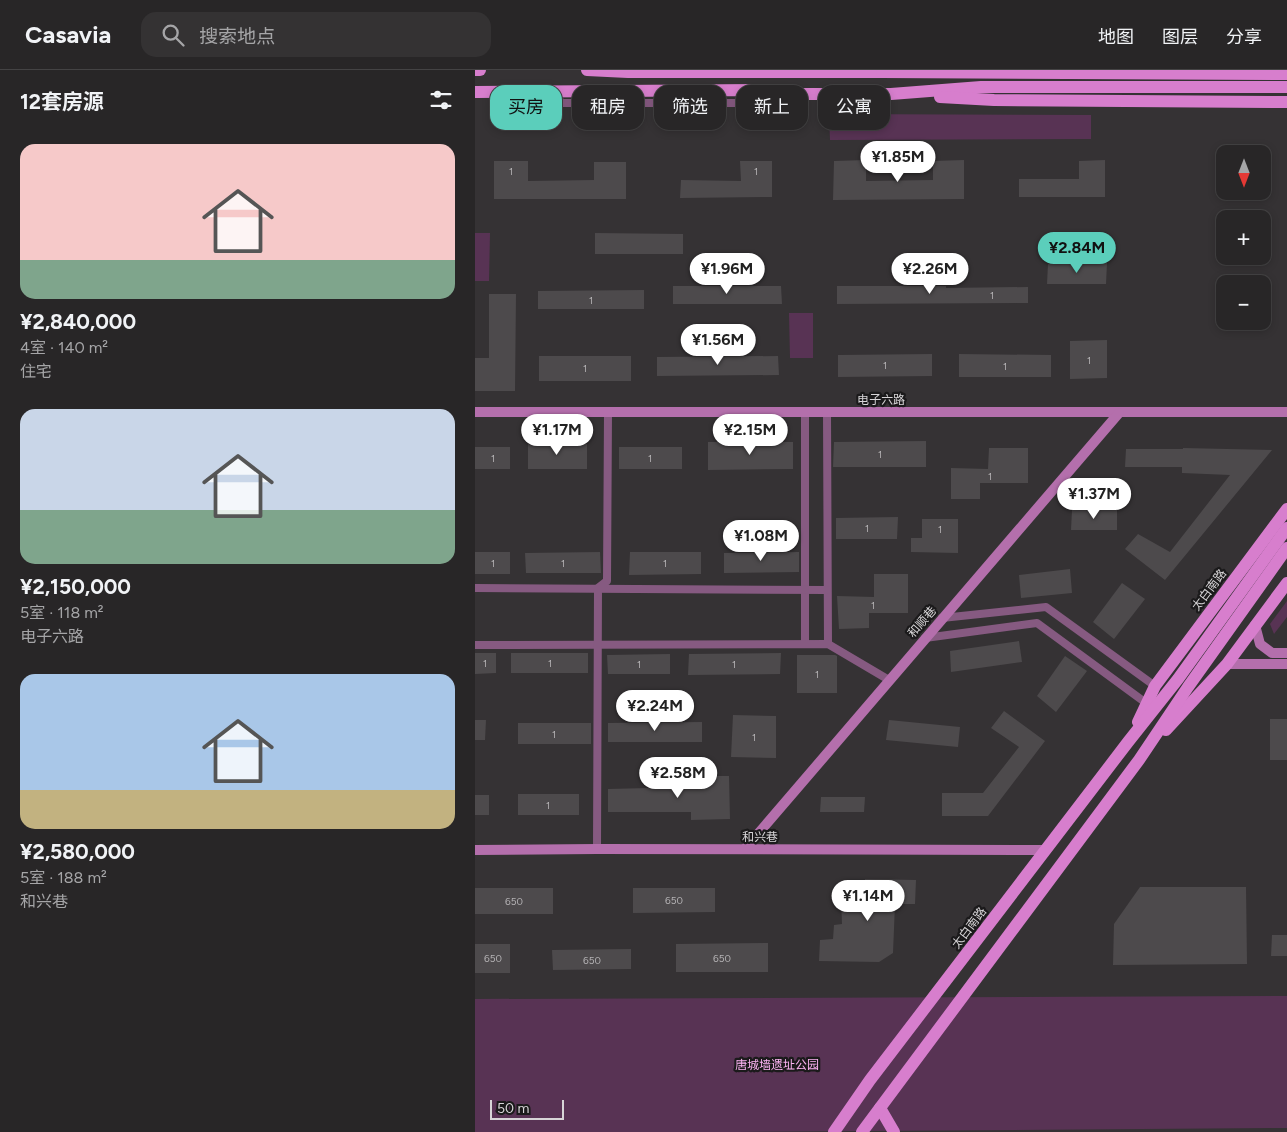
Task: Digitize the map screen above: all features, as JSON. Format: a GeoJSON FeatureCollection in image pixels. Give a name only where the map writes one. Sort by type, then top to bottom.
{"type":"FeatureCollection","features":[{"type":"Feature","properties":{"kind":"main road"},"geometry":{"type":"LineString","coordinates":[[475,70],[480,70]]}},
{"type":"Feature","properties":{"kind":"main road"},"geometry":{"type":"LineString","coordinates":[[587,70],[628,72],[1287,74]]}},
{"type":"Feature","properties":{"kind":"main road"},"geometry":{"type":"LineString","coordinates":[[883,72],[897,70]]}},
{"type":"Feature","properties":{"kind":"main road"},"geometry":{"type":"LineString","coordinates":[[891,94],[981,87],[1287,87]]}},
{"type":"Feature","properties":{"kind":"main road"},"geometry":{"type":"LineString","coordinates":[[562,92],[736,90]]}},
{"type":"Feature","properties":{"kind":"main road"},"geometry":{"type":"LineString","coordinates":[[475,92],[490,92]]}},
{"type":"Feature","properties":{"kind":"main road"},"geometry":{"type":"LineString","coordinates":[[808,94],[891,94],[993,100],[1287,102]]}},
{"type":"Feature","properties":{"kind":"main road","name":"太白南路"},"geometry":{"type":"LineString","coordinates":[[1128,742],[1155,686],[1287,509]]}},
{"type":"Feature","properties":{"kind":"main road","name":"太白南路"},"geometry":{"type":"LineString","coordinates":[[1139,760],[1183,683],[1287,528]]}},
{"type":"Feature","properties":{"kind":"main road","name":"太白南路"},"geometry":{"type":"LineString","coordinates":[[834,1132],[870,1080],[1128,742],[1183,683],[1287,548]]}},
{"type":"Feature","properties":{"kind":"main road","name":"太白南路"},"geometry":{"type":"LineString","coordinates":[[862,1132],[1139,760],[1227,664],[1287,583]]}},
{"type":"Feature","properties":{"kind":"main road"},"geometry":{"type":"LineString","coordinates":[[880,1108],[894,1132]]}},
{"type":"Feature","properties":{"kind":"street"},"geometry":{"type":"LineString","coordinates":[[757,72],[757,85]]}},
{"type":"Feature","properties":{"kind":"street"},"geometry":{"type":"LineString","coordinates":[[562,102],[736,103]]}},
{"type":"Feature","properties":{"kind":"street","name":"电子六路"},"geometry":{"type":"LineString","coordinates":[[475,412],[1287,412]]}},
{"type":"Feature","properties":{"kind":"street"},"geometry":{"type":"LineString","coordinates":[[598,588],[607,581],[608,413]]}},
{"type":"Feature","properties":{"kind":"street"},"geometry":{"type":"LineString","coordinates":[[805,413],[805,644]]}},
{"type":"Feature","properties":{"kind":"street"},"geometry":{"type":"LineString","coordinates":[[827,413],[828,644]]}},
{"type":"Feature","properties":{"kind":"street","name":"和顺巷"},"geometry":{"type":"LineString","coordinates":[[745,849],[1119,413]]}},
{"type":"Feature","properties":{"kind":"street"},"geometry":{"type":"LineString","coordinates":[[475,588],[827,590]]}},
{"type":"Feature","properties":{"kind":"street"},"geometry":{"type":"LineString","coordinates":[[597,849],[598,588]]}},
{"type":"Feature","properties":{"kind":"street"},"geometry":{"type":"LineString","coordinates":[[942,618],[1046,607],[1155,686]]}},
{"type":"Feature","properties":{"kind":"street"},"geometry":{"type":"LineString","coordinates":[[925,638],[1037,623],[1146,703]]}},
{"type":"Feature","properties":{"kind":"street"},"geometry":{"type":"LineString","coordinates":[[1255,625],[1260,644],[1272,653],[1287,654]]}},
{"type":"Feature","properties":{"kind":"street"},"geometry":{"type":"LineString","coordinates":[[475,644],[828,644],[889,680]]}},
{"type":"Feature","properties":{"kind":"street"},"geometry":{"type":"LineString","coordinates":[[1227,664],[1287,664]]}},
{"type":"Feature","properties":{"kind":"street","name":"和兴巷"},"geometry":{"type":"LineString","coordinates":[[475,850],[1045,850]]}},
{"type":"Feature","properties":{"kind":"green space"},"geometry":{"type":"Polygon","coordinates":[[[890,114],[1091,115],[1091,139],[830,140],[830,130],[890,130],[890,114]]]}},
{"type":"Feature","properties":{"kind":"green space"},"geometry":{"type":"Polygon","coordinates":[[[475,233],[490,233],[489,281],[475,281],[475,233]]]}},
{"type":"Feature","properties":{"kind":"green space"},"geometry":{"type":"Polygon","coordinates":[[[789,313],[813,313],[813,358],[790,358],[789,313]]]}},
{"type":"Feature","properties":{"kind":"green space"},"geometry":{"type":"Polygon","coordinates":[[[1287,601],[1287,617],[1274,634],[1270,624],[1287,601]]]}},
{"type":"Feature","properties":{"kind":"green space","name":"唐城墙遗址公园"},"geometry":{"type":"Polygon","coordinates":[[[1287,996],[1287,1128],[475,1132],[475,999],[1287,996]]]}},
{"type":"Feature","properties":{"kind":"building"},"geometry":{"type":"Polygon","coordinates":[[[866,160],[866,181],[933,180],[933,161],[964,160],[964,199],[833,200],[834,161],[866,160]]]}},
{"type":"Feature","properties":{"kind":"building"},"geometry":{"type":"Polygon","coordinates":[[[1105,160],[1105,197],[1019,197],[1019,179],[1079,179],[1079,161],[1105,160]]]}},
{"type":"Feature","properties":{"kind":"building"},"geometry":{"type":"Polygon","coordinates":[[[494,161],[528,161],[528,181],[594,180],[594,162],[626,162],[626,199],[494,199],[494,161]]]}},
{"type":"Feature","properties":{"kind":"building"},"geometry":{"type":"Polygon","coordinates":[[[740,161],[772,161],[772,197],[680,198],[681,180],[741,181],[740,161]]]}},
{"type":"Feature","properties":{"kind":"building"},"geometry":{"type":"Polygon","coordinates":[[[595,233],[683,234],[683,254],[595,254],[595,233]]]}},
{"type":"Feature","properties":{"kind":"building"},"geometry":{"type":"Polygon","coordinates":[[[1107,263],[1106,284],[1047,284],[1048,264],[1107,263]]]}},
{"type":"Feature","properties":{"kind":"building"},"geometry":{"type":"Polygon","coordinates":[[[673,286],[781,286],[782,304],[673,304],[673,286]]]}},
{"type":"Feature","properties":{"kind":"building"},"geometry":{"type":"Polygon","coordinates":[[[837,286],[1028,287],[1028,303],[837,304],[837,286]]]}},
{"type":"Feature","properties":{"kind":"building"},"geometry":{"type":"Polygon","coordinates":[[[644,290],[644,309],[538,309],[538,291],[644,290]]]}},
{"type":"Feature","properties":{"kind":"building"},"geometry":{"type":"Polygon","coordinates":[[[489,294],[516,294],[515,391],[475,391],[475,358],[489,358],[489,294]]]}},
{"type":"Feature","properties":{"kind":"building"},"geometry":{"type":"Polygon","coordinates":[[[1107,340],[1107,378],[1070,379],[1070,341],[1107,340]]]}},
{"type":"Feature","properties":{"kind":"building"},"geometry":{"type":"Polygon","coordinates":[[[932,354],[932,376],[838,377],[838,355],[932,354]]]}},
{"type":"Feature","properties":{"kind":"building"},"geometry":{"type":"Polygon","coordinates":[[[959,354],[1051,355],[1051,377],[959,377],[959,354]]]}},
{"type":"Feature","properties":{"kind":"building"},"geometry":{"type":"Polygon","coordinates":[[[539,356],[631,356],[631,381],[539,381],[539,356]]]}},
{"type":"Feature","properties":{"kind":"building"},"geometry":{"type":"Polygon","coordinates":[[[778,356],[779,375],[657,376],[657,357],[778,356]]]}},
{"type":"Feature","properties":{"kind":"building"},"geometry":{"type":"Polygon","coordinates":[[[926,441],[926,467],[833,467],[834,442],[926,441]]]}},
{"type":"Feature","properties":{"kind":"building"},"geometry":{"type":"Polygon","coordinates":[[[708,442],[793,442],[793,469],[708,470],[708,442]]]}},
{"type":"Feature","properties":{"kind":"building"},"geometry":{"type":"Polygon","coordinates":[[[528,444],[587,444],[587,469],[528,469],[528,444]]]}},
{"type":"Feature","properties":{"kind":"building"},"geometry":{"type":"Polygon","coordinates":[[[475,447],[510,447],[510,469],[475,469],[475,447]]]}},
{"type":"Feature","properties":{"kind":"building"},"geometry":{"type":"Polygon","coordinates":[[[619,447],[682,447],[682,469],[619,469],[619,447]]]}},
{"type":"Feature","properties":{"kind":"building"},"geometry":{"type":"Polygon","coordinates":[[[989,448],[1028,448],[1028,483],[980,483],[980,499],[951,499],[951,468],[988,469],[989,448]]]}},
{"type":"Feature","properties":{"kind":"building"},"geometry":{"type":"Polygon","coordinates":[[[1126,449],[1272,450],[1165,580],[1125,549],[1138,534],[1170,552],[1230,475],[1182,473],[1182,467],[1125,467],[1126,449]]]}},
{"type":"Feature","properties":{"kind":"building"},"geometry":{"type":"Polygon","coordinates":[[[1072,510],[1117,510],[1117,530],[1071,530],[1072,510]]]}},
{"type":"Feature","properties":{"kind":"building"},"geometry":{"type":"Polygon","coordinates":[[[898,517],[897,539],[836,539],[836,518],[898,517]]]}},
{"type":"Feature","properties":{"kind":"building"},"geometry":{"type":"Polygon","coordinates":[[[922,519],[958,519],[958,553],[911,552],[911,538],[922,538],[922,519]]]}},
{"type":"Feature","properties":{"kind":"building"},"geometry":{"type":"Polygon","coordinates":[[[475,552],[510,552],[510,574],[475,574],[475,552]]]}},
{"type":"Feature","properties":{"kind":"building"},"geometry":{"type":"Polygon","coordinates":[[[600,552],[601,573],[526,573],[525,553],[600,552]]]}},
{"type":"Feature","properties":{"kind":"building"},"geometry":{"type":"Polygon","coordinates":[[[630,552],[701,552],[701,574],[629,575],[630,552]]]}},
{"type":"Feature","properties":{"kind":"building"},"geometry":{"type":"Polygon","coordinates":[[[799,552],[799,572],[724,573],[724,553],[799,552]]]}},
{"type":"Feature","properties":{"kind":"building"},"geometry":{"type":"Polygon","coordinates":[[[1070,569],[1072,593],[1021,598],[1019,575],[1070,569]]]}},
{"type":"Feature","properties":{"kind":"building"},"geometry":{"type":"Polygon","coordinates":[[[874,574],[908,574],[908,613],[869,613],[869,628],[839,629],[837,596],[874,597],[874,574]]]}},
{"type":"Feature","properties":{"kind":"building"},"geometry":{"type":"Polygon","coordinates":[[[1122,583],[1145,599],[1114,639],[1093,622],[1122,583]]]}},
{"type":"Feature","properties":{"kind":"building"},"geometry":{"type":"Polygon","coordinates":[[[1019,641],[1022,662],[951,672],[950,651],[1019,641]]]}},
{"type":"Feature","properties":{"kind":"building"},"geometry":{"type":"Polygon","coordinates":[[[475,653],[496,653],[496,673],[475,674],[475,653]]]}},
{"type":"Feature","properties":{"kind":"building"},"geometry":{"type":"Polygon","coordinates":[[[511,653],[588,653],[588,673],[511,673],[511,653]]]}},
{"type":"Feature","properties":{"kind":"building"},"geometry":{"type":"Polygon","coordinates":[[[781,653],[780,674],[688,675],[689,654],[781,653]]]}},
{"type":"Feature","properties":{"kind":"building"},"geometry":{"type":"Polygon","coordinates":[[[670,654],[670,674],[608,674],[607,655],[670,654]]]}},
{"type":"Feature","properties":{"kind":"building"},"geometry":{"type":"Polygon","coordinates":[[[797,655],[837,656],[837,693],[797,693],[797,655]]]}},
{"type":"Feature","properties":{"kind":"building"},"geometry":{"type":"Polygon","coordinates":[[[1065,656],[1087,671],[1056,712],[1037,696],[1065,656]]]}},
{"type":"Feature","properties":{"kind":"building"},"geometry":{"type":"Polygon","coordinates":[[[1004,711],[1045,741],[988,816],[942,816],[942,793],[983,793],[1019,747],[991,728],[1004,711]]]}},
{"type":"Feature","properties":{"kind":"building"},"geometry":{"type":"Polygon","coordinates":[[[733,715],[776,716],[776,758],[731,757],[733,715]]]}},
{"type":"Feature","properties":{"kind":"building"},"geometry":{"type":"Polygon","coordinates":[[[1270,719],[1287,719],[1287,760],[1270,760],[1270,719]]]}},
{"type":"Feature","properties":{"kind":"building"},"geometry":{"type":"Polygon","coordinates":[[[475,720],[486,720],[485,740],[475,740],[475,720]]]}},
{"type":"Feature","properties":{"kind":"building"},"geometry":{"type":"Polygon","coordinates":[[[889,720],[960,727],[958,747],[886,740],[889,720]]]}},
{"type":"Feature","properties":{"kind":"building"},"geometry":{"type":"Polygon","coordinates":[[[702,722],[702,742],[608,742],[608,723],[702,722]]]}},
{"type":"Feature","properties":{"kind":"building"},"geometry":{"type":"Polygon","coordinates":[[[518,723],[591,723],[591,744],[518,744],[518,723]]]}},
{"type":"Feature","properties":{"kind":"building"},"geometry":{"type":"Polygon","coordinates":[[[690,776],[729,776],[730,819],[691,820],[691,812],[608,812],[608,789],[690,787],[690,776]]]}},
{"type":"Feature","properties":{"kind":"building"},"geometry":{"type":"Polygon","coordinates":[[[518,794],[579,794],[579,815],[518,815],[518,794]]]}},
{"type":"Feature","properties":{"kind":"building"},"geometry":{"type":"Polygon","coordinates":[[[475,795],[489,795],[489,815],[475,815],[475,795]]]}},
{"type":"Feature","properties":{"kind":"building"},"geometry":{"type":"Polygon","coordinates":[[[821,797],[865,797],[864,812],[820,812],[821,797]]]}},
{"type":"Feature","properties":{"kind":"building"},"geometry":{"type":"Polygon","coordinates":[[[865,879],[916,880],[915,904],[895,904],[893,953],[879,962],[819,961],[820,940],[833,939],[834,925],[842,924],[841,898],[853,898],[853,887],[865,887],[865,879]]]}},
{"type":"Feature","properties":{"kind":"building"},"geometry":{"type":"Polygon","coordinates":[[[1140,887],[1246,887],[1247,964],[1113,965],[1114,924],[1140,887]]]}},
{"type":"Feature","properties":{"kind":"building"},"geometry":{"type":"Polygon","coordinates":[[[475,888],[553,888],[553,914],[475,914],[475,888]]]}},
{"type":"Feature","properties":{"kind":"building"},"geometry":{"type":"Polygon","coordinates":[[[633,888],[715,888],[715,912],[633,913],[633,888]]]}},
{"type":"Feature","properties":{"kind":"building"},"geometry":{"type":"Polygon","coordinates":[[[1272,935],[1287,935],[1287,956],[1271,956],[1272,935]]]}},
{"type":"Feature","properties":{"kind":"building"},"geometry":{"type":"Polygon","coordinates":[[[768,943],[768,972],[676,972],[676,944],[768,943]]]}},
{"type":"Feature","properties":{"kind":"building"},"geometry":{"type":"Polygon","coordinates":[[[475,944],[510,944],[510,973],[475,973],[475,944]]]}},
{"type":"Feature","properties":{"kind":"building"},"geometry":{"type":"Polygon","coordinates":[[[631,949],[631,969],[553,970],[552,950],[631,949]]]}}]}
